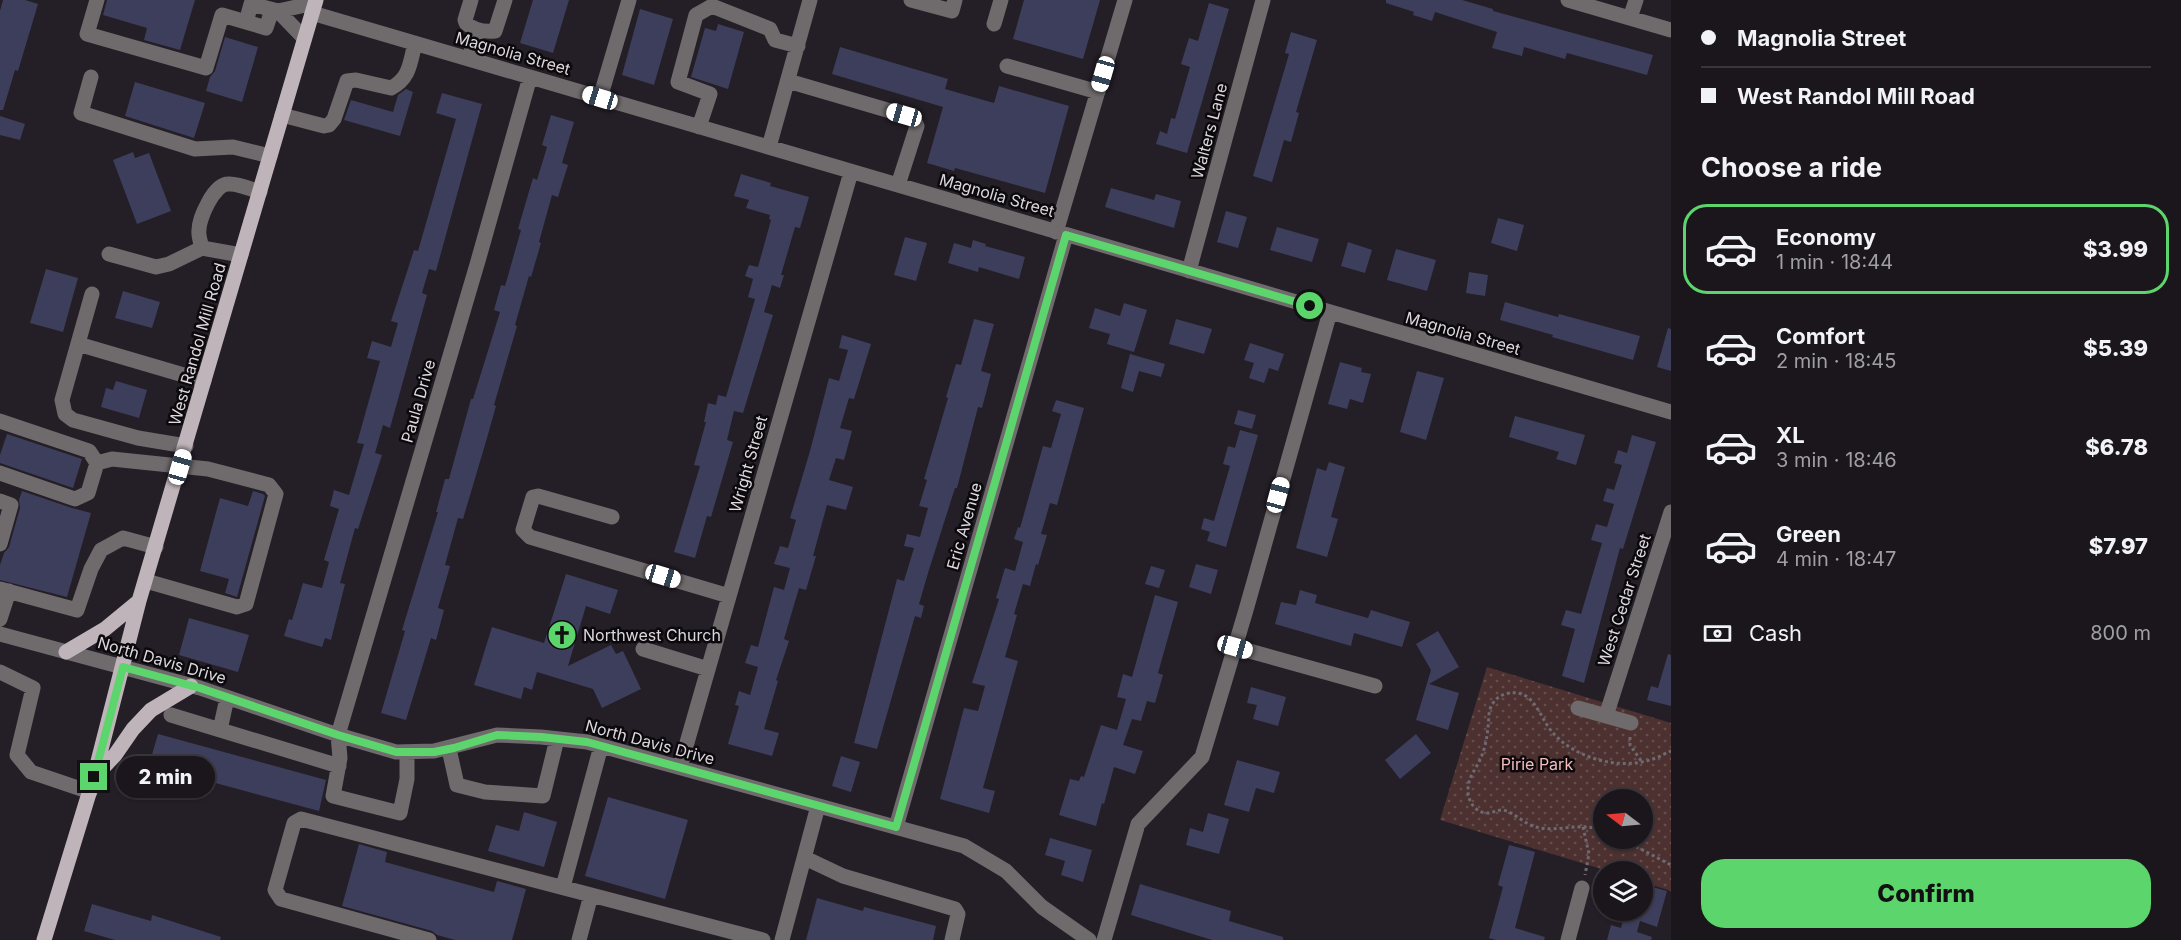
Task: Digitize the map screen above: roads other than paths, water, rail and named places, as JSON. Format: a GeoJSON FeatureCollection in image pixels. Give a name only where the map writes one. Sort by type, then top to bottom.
{"type":"FeatureCollection","features":[{"type":"Feature","properties":{"kind":"main road","name":"West Randol Mill Road"},"geometry":{"type":"LineString","coordinates":[[44,940],[92,785],[139,601],[314,5]]}},
{"type":"Feature","properties":{"kind":"main road"},"geometry":{"type":"LineString","coordinates":[[66,652],[105,629],[139,601]]}},
{"type":"Feature","properties":{"kind":"main road"},"geometry":{"type":"LineString","coordinates":[[92,785],[149,712],[191,686]]}},
{"type":"Feature","properties":{"kind":"street"},"geometry":{"type":"LineString","coordinates":[[97,0],[87,34],[206,68],[222,15],[215,0]]}},
{"type":"Feature","properties":{"kind":"street"},"geometry":{"type":"LineString","coordinates":[[471,0],[465,20],[468,26],[478,30],[495,31],[505,0]]}},
{"type":"Feature","properties":{"kind":"street"},"geometry":{"type":"LineString","coordinates":[[600,98],[629,0]]}},
{"type":"Feature","properties":{"kind":"street"},"geometry":{"type":"LineString","coordinates":[[769,147],[810,0]]}},
{"type":"Feature","properties":{"kind":"street"},"geometry":{"type":"LineString","coordinates":[[911,0],[952,11],[955,0]]}},
{"type":"Feature","properties":{"kind":"street"},"geometry":{"type":"LineString","coordinates":[[994,24],[1001,0]]}},
{"type":"Feature","properties":{"kind":"street","name":"Eric Avenue"},"geometry":{"type":"LineString","coordinates":[[896,827],[1125,0]]}},
{"type":"Feature","properties":{"kind":"street","name":"Walters Lane"},"geometry":{"type":"LineString","coordinates":[[1189,271],[1263,0]]}},
{"type":"Feature","properties":{"kind":"street"},"geometry":{"type":"LineString","coordinates":[[1568,0],[1669,29]]}},
{"type":"Feature","properties":{"kind":"street"},"geometry":{"type":"LineString","coordinates":[[1630,18],[1636,0]]}},
{"type":"Feature","properties":{"kind":"street"},"geometry":{"type":"LineString","coordinates":[[222,15],[246,22],[251,4],[275,11],[314,5]]}},
{"type":"Feature","properties":{"kind":"street","name":"Magnolia Street"},"geometry":{"type":"LineString","coordinates":[[314,5],[415,43],[1671,412]]}},
{"type":"Feature","properties":{"kind":"street"},"geometry":{"type":"LineString","coordinates":[[699,127],[710,94],[678,82],[696,15],[712,6],[770,29],[775,40],[798,46]]}},
{"type":"Feature","properties":{"kind":"street"},"geometry":{"type":"LineString","coordinates":[[275,11],[304,38]]}},
{"type":"Feature","properties":{"kind":"street"},"geometry":{"type":"LineString","coordinates":[[469,59],[478,30]]}},
{"type":"Feature","properties":{"kind":"street"},"geometry":{"type":"LineString","coordinates":[[282,115],[324,126],[329,125],[334,119],[346,81],[356,80],[391,88],[397,85],[407,75],[415,43]]}},
{"type":"Feature","properties":{"kind":"street"},"geometry":{"type":"LineString","coordinates":[[1007,66],[1098,92]]}},
{"type":"Feature","properties":{"kind":"street"},"geometry":{"type":"LineString","coordinates":[[91,77],[81,113],[195,149],[233,147],[270,156]]}},
{"type":"Feature","properties":{"kind":"street","name":"Paula Drive"},"geometry":{"type":"LineString","coordinates":[[407,752],[407,779],[400,813],[333,796],[339,766],[338,735],[530,77]]}},
{"type":"Feature","properties":{"kind":"street"},"geometry":{"type":"LineString","coordinates":[[788,81],[904,115],[914,120],[916,126],[898,185]]}},
{"type":"Feature","properties":{"kind":"street","name":"Wright Street"},"geometry":{"type":"LineString","coordinates":[[680,767],[851,171]]}},
{"type":"Feature","properties":{"kind":"street"},"geometry":{"type":"LineString","coordinates":[[202,248],[198,231],[201,217],[210,199],[222,185],[229,183],[260,192]]}},
{"type":"Feature","properties":{"kind":"street"},"geometry":{"type":"LineString","coordinates":[[109,254],[156,267],[169,264],[202,248],[241,255]]}},
{"type":"Feature","properties":{"kind":"street"},"geometry":{"type":"LineString","coordinates":[[92,294],[62,400],[65,414],[73,420],[138,438],[186,446]]}},
{"type":"Feature","properties":{"kind":"street"},"geometry":{"type":"LineString","coordinates":[[1104,940],[1138,824],[1202,757],[1330,312]]}},
{"type":"Feature","properties":{"kind":"street"},"geometry":{"type":"LineString","coordinates":[[78,344],[204,381]]}},
{"type":"Feature","properties":{"kind":"street"},"geometry":{"type":"LineString","coordinates":[[0,421],[89,451],[97,463]]}},
{"type":"Feature","properties":{"kind":"street"},"geometry":{"type":"LineString","coordinates":[[97,463],[112,459],[208,469],[269,485],[276,494],[249,599],[243,606],[237,607],[146,581]]}},
{"type":"Feature","properties":{"kind":"street"},"geometry":{"type":"LineString","coordinates":[[0,473],[75,499],[88,493],[97,463]]}},
{"type":"Feature","properties":{"kind":"street"},"geometry":{"type":"LineString","coordinates":[[612,517],[538,496],[533,497],[524,530],[530,537],[729,596]]}},
{"type":"Feature","properties":{"kind":"street"},"geometry":{"type":"LineString","coordinates":[[0,501],[11,505],[0,544]]}},
{"type":"Feature","properties":{"kind":"street","name":"West Cedar Street"},"geometry":{"type":"LineString","coordinates":[[1606,716],[1671,512]]}},
{"type":"Feature","properties":{"kind":"street"},"geometry":{"type":"LineString","coordinates":[[0,619],[4,590],[77,610],[91,569],[101,550],[123,538],[156,547]]}},
{"type":"Feature","properties":{"kind":"street","name":"North Davis Drive"},"geometry":{"type":"LineString","coordinates":[[0,634],[191,686],[396,752],[434,752],[497,735],[557,739],[601,746],[964,846],[1006,871],[1042,907],[1089,940]]}},
{"type":"Feature","properties":{"kind":"street"},"geometry":{"type":"LineString","coordinates":[[1235,647],[1375,686]]}},
{"type":"Feature","properties":{"kind":"street"},"geometry":{"type":"LineString","coordinates":[[643,649],[708,669]]}},
{"type":"Feature","properties":{"kind":"street"},"geometry":{"type":"LineString","coordinates":[[0,672],[33,688],[17,755],[31,772],[92,785]]}},
{"type":"Feature","properties":{"kind":"street"},"geometry":{"type":"LineString","coordinates":[[220,730],[228,698]]}},
{"type":"Feature","properties":{"kind":"street"},"geometry":{"type":"LineString","coordinates":[[1578,708],[1631,723]]}},
{"type":"Feature","properties":{"kind":"street"},"geometry":{"type":"LineString","coordinates":[[171,715],[339,766]]}},
{"type":"Feature","properties":{"kind":"street"},"geometry":{"type":"LineString","coordinates":[[449,749],[457,785],[485,792],[543,796],[557,739]]}},
{"type":"Feature","properties":{"kind":"street"},"geometry":{"type":"LineString","coordinates":[[563,887],[601,746]]}},
{"type":"Feature","properties":{"kind":"street"},"geometry":{"type":"LineString","coordinates":[[779,938],[805,858],[818,806]]}},
{"type":"Feature","properties":{"kind":"street"},"geometry":{"type":"LineString","coordinates":[[429,940],[281,899],[275,890],[294,823],[301,819],[563,887],[728,935],[763,940]]}},
{"type":"Feature","properties":{"kind":"street"},"geometry":{"type":"LineString","coordinates":[[805,858],[843,876],[955,909],[958,914],[952,940]]}},
{"type":"Feature","properties":{"kind":"street"},"geometry":{"type":"LineString","coordinates":[[1568,940],[1582,888]]}},
{"type":"Feature","properties":{"kind":"street"},"geometry":{"type":"LineString","coordinates":[[579,940],[591,895]]}},
{"type":"Feature","properties":{"kind":"place","name":"Northwest Church"},"geometry":{"type":"Point","coordinates":[562,635]}},
{"type":"Feature","properties":{"kind":"park label","name":"Pirie Park"},"geometry":{"type":"Point","coordinates":[1537,764]}}]}
